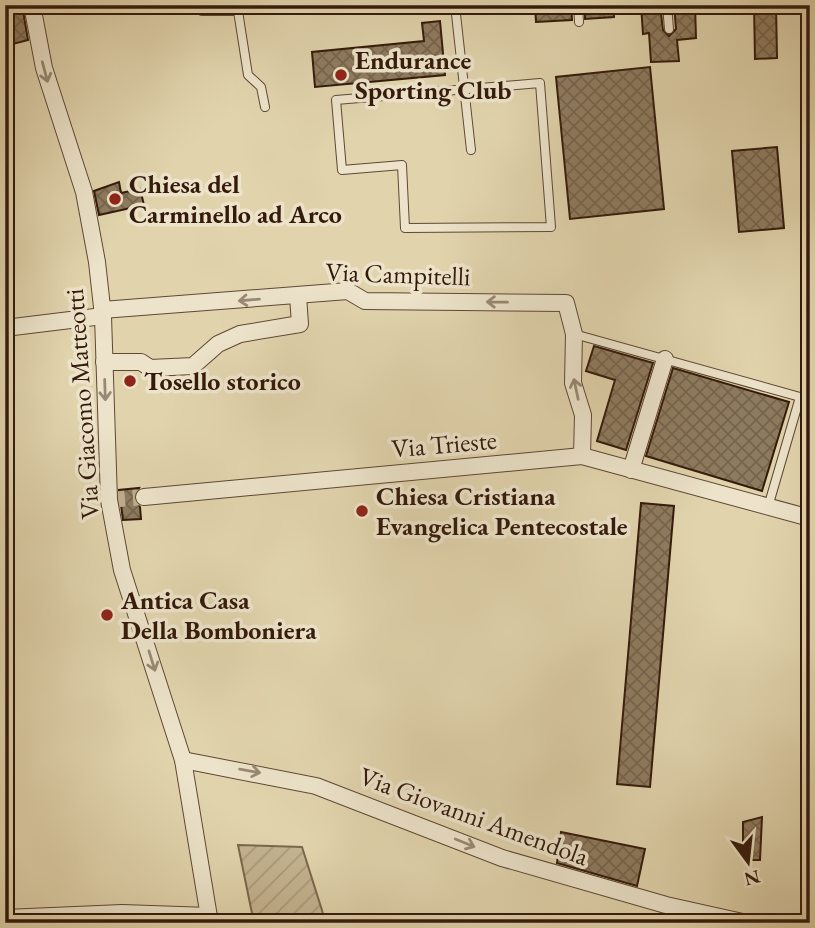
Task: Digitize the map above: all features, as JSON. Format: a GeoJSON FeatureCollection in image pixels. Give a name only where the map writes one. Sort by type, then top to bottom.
{"type":"FeatureCollection","features":[{"type":"Feature","properties":{"kind":"street","name":"Via Giacomo Matteotti"},"geometry":{"type":"LineString","coordinates":[[32,5],[44,68],[83,192],[97,262],[102,313],[109,500],[122,570],[183,760],[210,919]]}},
{"type":"Feature","properties":{"kind":"street","name":"Via Campitelli"},"geometry":{"type":"LineString","coordinates":[[5,328],[102,313],[348,291],[365,301],[566,303],[574,334]]}},
{"type":"Feature","properties":{"kind":"street"},"geometry":{"type":"LineString","coordinates":[[104,362],[141,362],[150,368],[193,366],[218,344],[240,334],[300,324],[298,296]]}},
{"type":"Feature","properties":{"kind":"street"},"geometry":{"type":"LineString","coordinates":[[574,334],[573,383],[583,415],[582,456]]}},
{"type":"Feature","properties":{"kind":"street"},"geometry":{"type":"LineString","coordinates":[[631,470],[665,359]]}},
{"type":"Feature","properties":{"kind":"street","name":"Via Trieste"},"geometry":{"type":"LineString","coordinates":[[144,497],[582,456],[810,517]]}},
{"type":"Feature","properties":{"kind":"street","name":"Via Giovanni Amendola"},"geometry":{"type":"LineString","coordinates":[[183,760],[316,786],[502,858],[666,905],[747,923]]}},
{"type":"Feature","properties":{"kind":"street"},"geometry":{"type":"LineString","coordinates":[[5,918],[122,913],[210,919]]}},
{"type":"Feature","properties":{"kind":"lane"},"geometry":{"type":"LineString","coordinates":[[201,5],[202,11],[238,11],[248,75],[261,87],[265,107]]}},
{"type":"Feature","properties":{"kind":"lane"},"geometry":{"type":"LineString","coordinates":[[456,5],[471,150]]}},
{"type":"Feature","properties":{"kind":"lane"},"geometry":{"type":"LineString","coordinates":[[578,5],[579,22]]}},
{"type":"Feature","properties":{"kind":"lane"},"geometry":{"type":"LineString","coordinates":[[667,5],[669,29]]}},
{"type":"Feature","properties":{"kind":"lane"},"geometry":{"type":"LineString","coordinates":[[540,83],[551,227],[405,228],[401,165],[342,170],[336,100],[464,87],[540,83]]}},
{"type":"Feature","properties":{"kind":"lane"},"geometry":{"type":"LineString","coordinates":[[574,334],[800,397],[768,507]]}},
{"type":"Feature","properties":{"kind":"shaded area"},"geometry":{"type":"Polygon","coordinates":[[[238,845],[302,847],[326,923],[254,923],[238,845]]]}},
{"type":"Feature","properties":{"kind":"building"},"geometry":{"type":"Polygon","coordinates":[[[5,5],[22,5],[28,40],[5,46],[5,5]]]}},
{"type":"Feature","properties":{"kind":"building"},"geometry":{"type":"Polygon","coordinates":[[[535,5],[571,5],[572,20],[536,22],[535,5]]]}},
{"type":"Feature","properties":{"kind":"building"},"geometry":{"type":"Polygon","coordinates":[[[585,5],[613,5],[614,17],[585,19],[585,5]]]}},
{"type":"Feature","properties":{"kind":"building"},"geometry":{"type":"Polygon","coordinates":[[[641,5],[660,5],[663,30],[669,36],[676,29],[674,5],[695,5],[696,38],[677,40],[679,61],[651,62],[649,33],[643,34],[641,5]]]}},
{"type":"Feature","properties":{"kind":"building"},"geometry":{"type":"Polygon","coordinates":[[[754,5],[776,5],[777,58],[755,59],[754,5]]]}},
{"type":"Feature","properties":{"kind":"building"},"geometry":{"type":"Polygon","coordinates":[[[440,21],[445,75],[315,87],[312,52],[424,41],[422,23],[440,21]]]}},
{"type":"Feature","properties":{"kind":"building"},"geometry":{"type":"Polygon","coordinates":[[[650,67],[664,209],[570,219],[556,77],[650,67]]]}},
{"type":"Feature","properties":{"kind":"building"},"geometry":{"type":"Polygon","coordinates":[[[777,147],[784,228],[739,232],[732,151],[777,147]]]}},
{"type":"Feature","properties":{"kind":"building","name":"Chiesa del Carminello ad Arco"},"geometry":{"type":"Polygon","coordinates":[[[119,182],[121,193],[140,189],[144,205],[99,215],[94,191],[119,182]]]}},
{"type":"Feature","properties":{"kind":"building"},"geometry":{"type":"Polygon","coordinates":[[[594,346],[653,363],[626,450],[597,441],[615,380],[586,371],[594,346]]]}},
{"type":"Feature","properties":{"kind":"building"},"geometry":{"type":"Polygon","coordinates":[[[673,368],[789,402],[762,491],[646,456],[673,368]]]}},
{"type":"Feature","properties":{"kind":"building"},"geometry":{"type":"Polygon","coordinates":[[[139,488],[134,497],[140,507],[141,519],[123,520],[119,490],[139,488]]]}},
{"type":"Feature","properties":{"kind":"building"},"geometry":{"type":"Polygon","coordinates":[[[641,503],[674,506],[650,787],[617,784],[641,503]]]}},
{"type":"Feature","properties":{"kind":"building"},"geometry":{"type":"Polygon","coordinates":[[[762,817],[760,860],[743,860],[743,822],[762,817]]]}},
{"type":"Feature","properties":{"kind":"building"},"geometry":{"type":"Polygon","coordinates":[[[561,832],[645,849],[637,886],[557,863],[561,832]]]}},
{"type":"Feature","properties":{"kind":"tunnel"},"geometry":{"type":"LineString","coordinates":[[109,500],[144,497]]}},
{"type":"Feature","properties":{"kind":"place","name":"Endurance Sporting Club"},"geometry":{"type":"Point","coordinates":[341,75]}},
{"type":"Feature","properties":{"kind":"place","name":"Chiesa del Carminello ad Arco"},"geometry":{"type":"Point","coordinates":[115,199]}},
{"type":"Feature","properties":{"kind":"place","name":"Tosello storico"},"geometry":{"type":"Point","coordinates":[130,381]}},
{"type":"Feature","properties":{"kind":"place","name":"Chiesa Cristiana Evangelica Pentecostale"},"geometry":{"type":"Point","coordinates":[362,511]}},
{"type":"Feature","properties":{"kind":"place","name":"Antica Casa Della Bomboniera"},"geometry":{"type":"Point","coordinates":[107,615]}}]}
